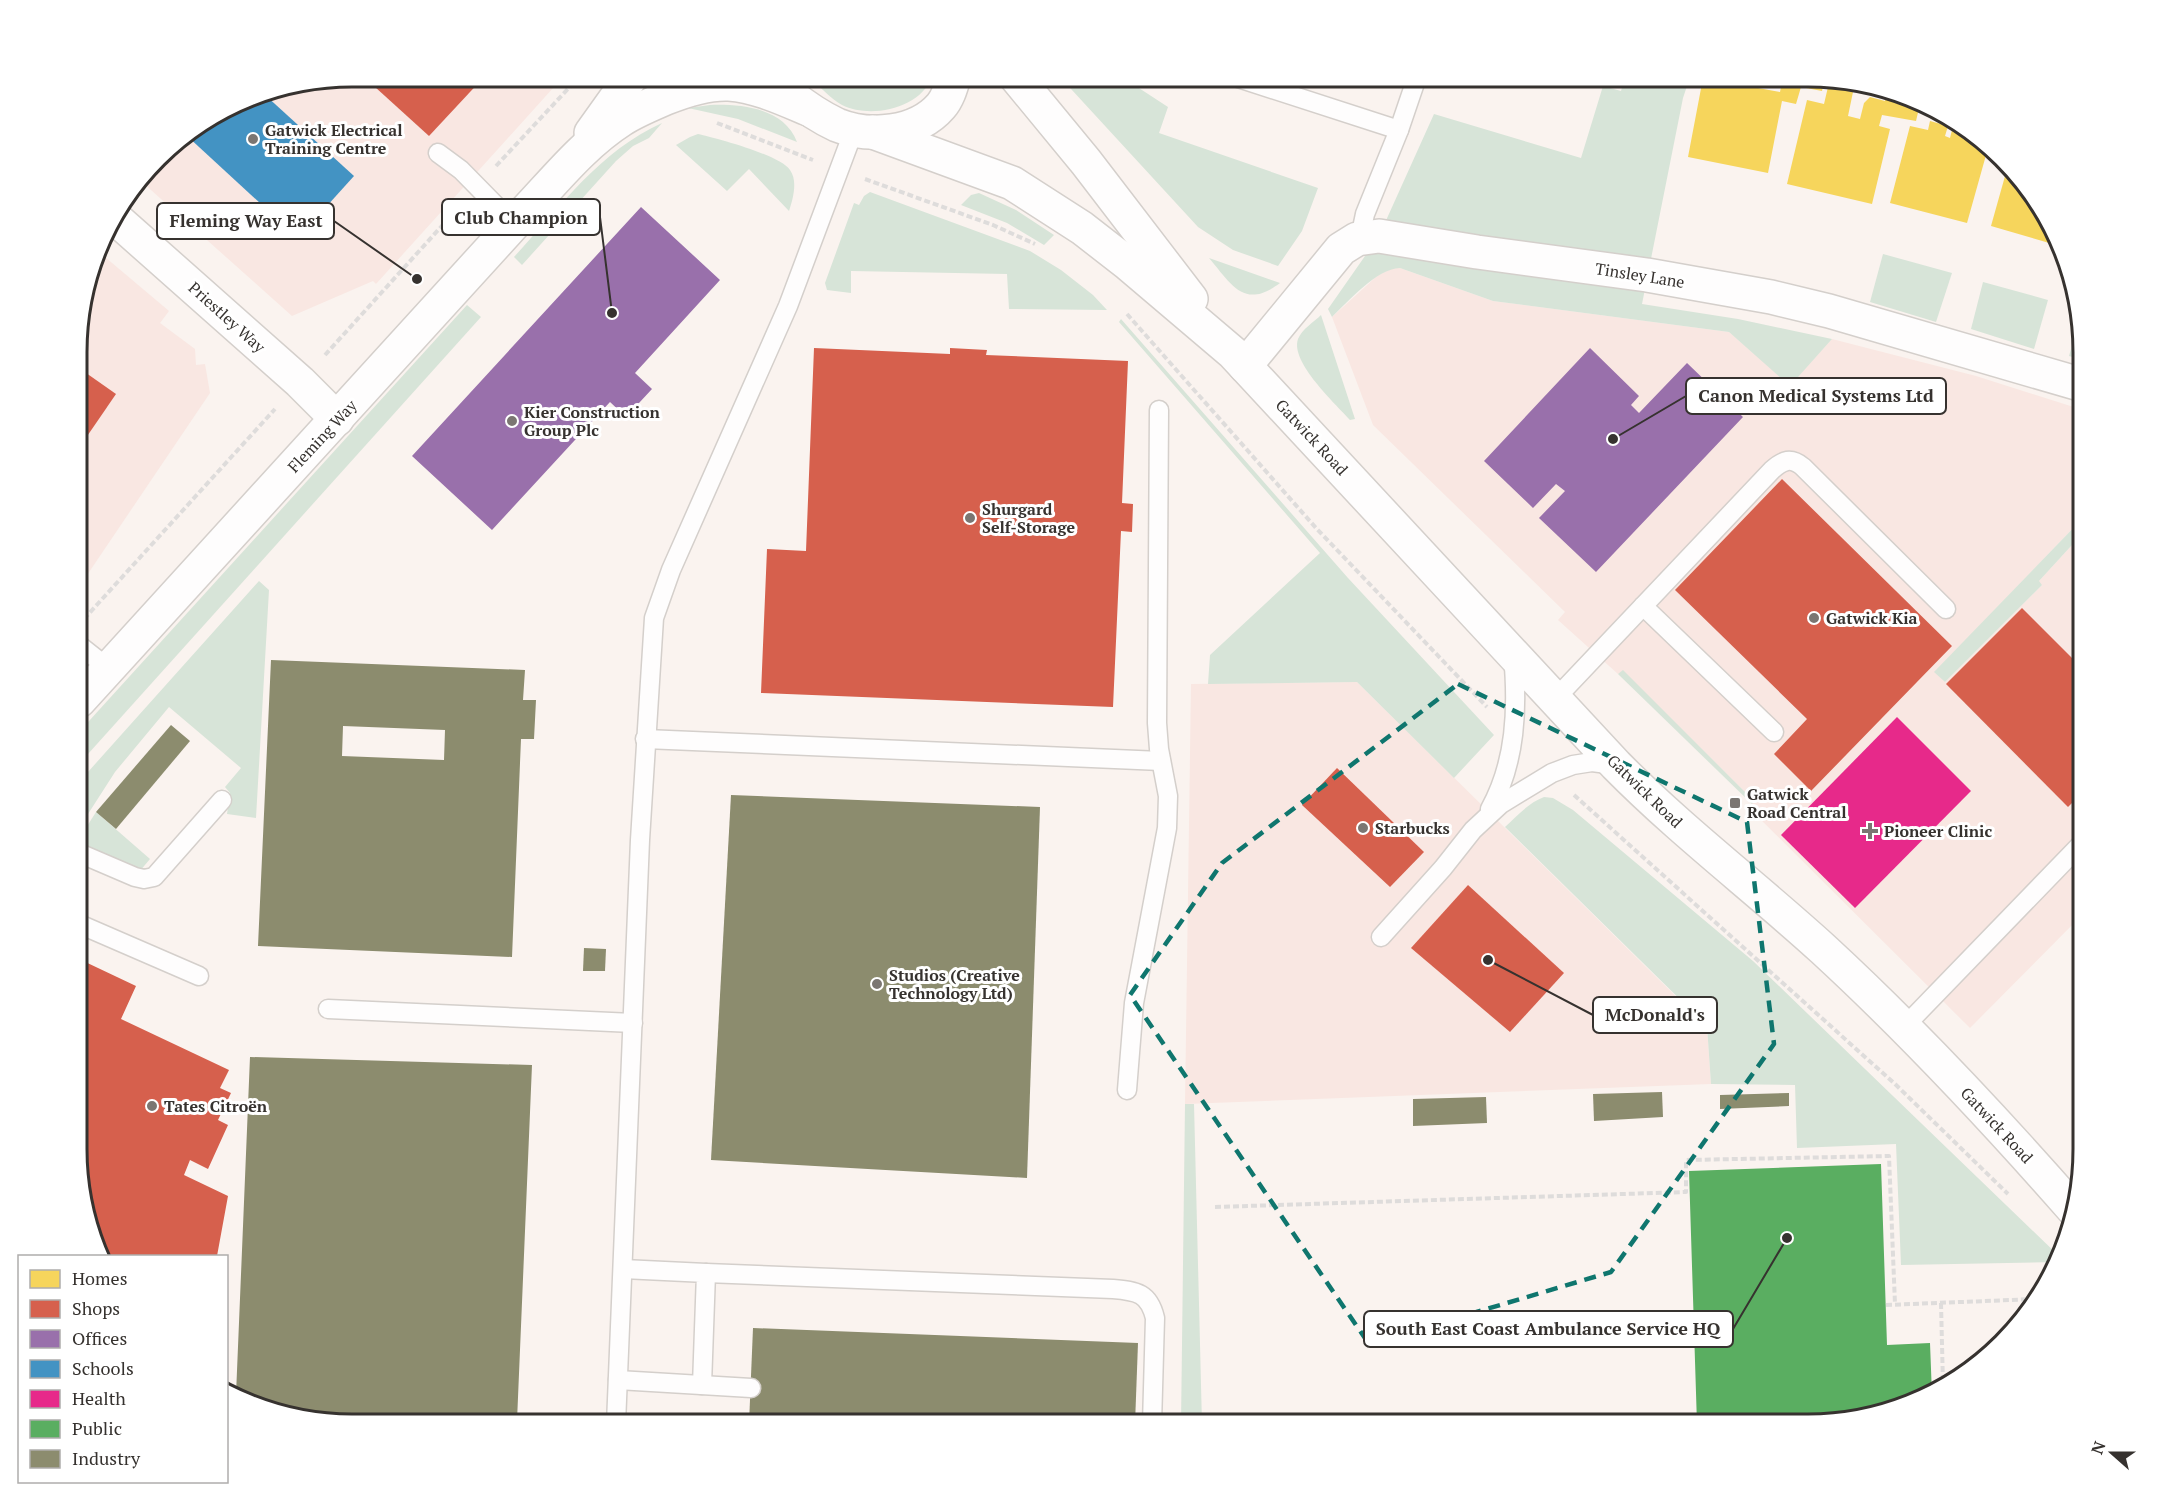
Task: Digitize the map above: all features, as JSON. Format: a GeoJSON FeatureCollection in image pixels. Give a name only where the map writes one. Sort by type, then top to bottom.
{"type":"FeatureCollection","features":[{"type":"Feature","properties":{"kind":"street","name":"Fleming Way"},"geometry":{"type":"LineString","coordinates":[[563,171],[624,87]]}},
{"type":"Feature","properties":{"kind":"street","name":"Fleming Way"},"geometry":{"type":"LineString","coordinates":[[87,692],[563,171],[603,134],[621,121],[684,91],[701,87]]}},
{"type":"Feature","properties":{"kind":"street","name":"Fleming Way"},"geometry":{"type":"LineString","coordinates":[[741,87],[808,108]]}},
{"type":"Feature","properties":{"kind":"street"},"geometry":{"type":"LineString","coordinates":[[783,87],[808,108]]}},
{"type":"Feature","properties":{"kind":"street"},"geometry":{"type":"LineString","coordinates":[[864,131],[908,126],[931,116],[944,102],[950,87]]}},
{"type":"Feature","properties":{"kind":"street","name":"Gatwick Road"},"geometry":{"type":"LineString","coordinates":[[1024,87],[1086,162],[1239,359],[1616,765],[1658,806],[1820,947],[1904,1027],[2067,1203]]}},
{"type":"Feature","properties":{"kind":"street","name":"Gatwick Road"},"geometry":{"type":"LineString","coordinates":[[808,108],[838,125],[864,131],[1003,179],[1025,190],[1106,246],[1239,359]]}},
{"type":"Feature","properties":{"kind":"street","name":"Priestley Way"},"geometry":{"type":"LineString","coordinates":[[121,223],[300,382],[338,419]]}},
{"type":"Feature","properties":{"kind":"street","name":"Tinsley Lane"},"geometry":{"type":"LineString","coordinates":[[1360,238],[1379,236],[1647,275],[1771,297],[1840,314],[2073,382]]}},
{"type":"Feature","properties":{"kind":"street"},"geometry":{"type":"LineString","coordinates":[[1239,359],[1332,259],[1349,243],[1360,238]]}},
{"type":"Feature","properties":{"kind":"lane"},"geometry":{"type":"LineString","coordinates":[[1266,87],[1399,130]]}},
{"type":"Feature","properties":{"kind":"lane"},"geometry":{"type":"LineString","coordinates":[[1360,238],[1365,214],[1414,87]]}},
{"type":"Feature","properties":{"kind":"lane"},"geometry":{"type":"LineString","coordinates":[[616,1414],[645,739],[656,609],[788,306],[839,170],[864,131]]}},
{"type":"Feature","properties":{"kind":"lane"},"geometry":{"type":"LineString","coordinates":[[438,153],[461,170],[476,188],[514,224]]}},
{"type":"Feature","properties":{"kind":"lane"},"geometry":{"type":"LineString","coordinates":[[1128,1090],[1134,1003],[1167,828],[1168,796],[1157,723],[1158,410]]}},
{"type":"Feature","properties":{"kind":"lane"},"geometry":{"type":"LineString","coordinates":[[1555,699],[1783,461],[1792,460],[1803,466],[1946,609]]}},
{"type":"Feature","properties":{"kind":"lane"},"geometry":{"type":"LineString","coordinates":[[1643,606],[1774,732]]}},
{"type":"Feature","properties":{"kind":"lane"},"geometry":{"type":"LineString","coordinates":[[87,651],[108,668]]}},
{"type":"Feature","properties":{"kind":"lane"},"geometry":{"type":"LineString","coordinates":[[1488,814],[1507,771],[1513,734],[1515,685],[1512,653]]}},
{"type":"Feature","properties":{"kind":"lane"},"geometry":{"type":"LineString","coordinates":[[645,739],[1161,760]]}},
{"type":"Feature","properties":{"kind":"lane"},"geometry":{"type":"LineString","coordinates":[[1381,937],[1488,814],[1511,797],[1552,773],[1580,763],[1616,765]]}},
{"type":"Feature","properties":{"kind":"lane"},"geometry":{"type":"LineString","coordinates":[[87,856],[135,877],[144,879],[154,877],[222,800]]}},
{"type":"Feature","properties":{"kind":"lane"},"geometry":{"type":"LineString","coordinates":[[1904,1027],[2073,852]]}},
{"type":"Feature","properties":{"kind":"lane"},"geometry":{"type":"LineString","coordinates":[[87,927],[199,976]]}},
{"type":"Feature","properties":{"kind":"lane"},"geometry":{"type":"LineString","coordinates":[[328,1010],[633,1023]]}},
{"type":"Feature","properties":{"kind":"lane"},"geometry":{"type":"LineString","coordinates":[[623,1269],[1113,1289],[1134,1292],[1149,1302],[1155,1318],[1152,1414]]}},
{"type":"Feature","properties":{"kind":"lane"},"geometry":{"type":"LineString","coordinates":[[702,1385],[706,1274]]}},
{"type":"Feature","properties":{"kind":"lane"},"geometry":{"type":"LineString","coordinates":[[618,1380],[751,1388]]}},
{"type":"Feature","properties":{"kind":"path"},"geometry":{"type":"LineString","coordinates":[[87,616],[570,87]]}},
{"type":"Feature","properties":{"kind":"path"},"geometry":{"type":"LineString","coordinates":[[711,120],[839,170],[993,225],[1042,247]]}},
{"type":"Feature","properties":{"kind":"path"},"geometry":{"type":"LineString","coordinates":[[1123,309],[1316,528],[1513,734]]}},
{"type":"Feature","properties":{"kind":"path"},"geometry":{"type":"LineString","coordinates":[[1552,773],[1895,1084],[2013,1199]]}},
{"type":"Feature","properties":{"kind":"path"},"geometry":{"type":"LineString","coordinates":[[1215,1207],[1686,1192],[1686,1160],[1889,1156],[1895,1304]]}},
{"type":"Feature","properties":{"kind":"path"},"geometry":{"type":"LineString","coordinates":[[1886,1305],[2026,1299]]}},
{"type":"Feature","properties":{"kind":"path"},"geometry":{"type":"LineString","coordinates":[[1941,1302],[1943,1376]]}},
{"type":"Feature","properties":{"kind":"highlighted area"},"geometry":{"type":"Polygon","coordinates":[[[1458,684],[1747,822],[1774,1044],[1611,1272],[1369,1344],[1130,995],[1222,863],[1458,684]]]}},
{"type":"Feature","properties":{"kind":"shaded area"},"geometry":{"type":"Polygon","coordinates":[[[554,87],[376,284],[373,281],[292,316],[146,186],[177,153],[205,132],[235,114],[267,101],[318,89],[554,87]]]}},
{"type":"Feature","properties":{"kind":"shaded area"},"geometry":{"type":"Polygon","coordinates":[[[821,87],[927,87],[906,104],[880,111],[853,109],[842,105],[821,87]]]}},
{"type":"Feature","properties":{"kind":"shaded area"},"geometry":{"type":"Polygon","coordinates":[[[1069,87],[1137,87],[1168,107],[1159,133],[1318,188],[1302,231],[1278,266],[1233,250],[1198,227],[1069,87]]]}},
{"type":"Feature","properties":{"kind":"shaded area"},"geometry":{"type":"Polygon","coordinates":[[[1603,87],[1621,91],[1622,87],[1687,87],[1642,304],[1738,319],[1832,339],[1790,386],[1729,332],[1493,301],[1400,268],[1372,280],[1332,317],[1328,309],[1379,236],[1434,114],[1581,158],[1603,87]]]}},
{"type":"Feature","properties":{"kind":"shaded area"},"geometry":{"type":"Polygon","coordinates":[[[710,105],[761,110],[782,122],[797,142],[738,119],[688,108],[710,105]]]}},
{"type":"Feature","properties":{"kind":"shaded area"},"geometry":{"type":"Polygon","coordinates":[[[662,123],[649,138],[633,146],[616,161],[522,265],[514,257],[600,165],[619,149],[662,123]]]}},
{"type":"Feature","properties":{"kind":"shaded area"},"geometry":{"type":"Polygon","coordinates":[[[698,134],[747,148],[784,164],[794,179],[789,211],[749,169],[727,191],[676,145],[698,134]]]}},
{"type":"Feature","properties":{"kind":"shaded area"},"geometry":{"type":"Polygon","coordinates":[[[870,192],[1030,251],[1061,270],[1093,295],[1107,310],[1009,309],[1007,274],[851,271],[851,293],[827,290],[825,283],[854,203],[859,205],[864,196],[870,192]]]}},
{"type":"Feature","properties":{"kind":"shaded area"},"geometry":{"type":"Polygon","coordinates":[[[979,193],[1016,210],[1054,235],[1044,245],[1007,223],[961,205],[971,195],[979,193]]]}},
{"type":"Feature","properties":{"kind":"shaded area"},"geometry":{"type":"Polygon","coordinates":[[[1883,254],[1952,273],[1936,322],[1870,302],[1883,254]]]}},
{"type":"Feature","properties":{"kind":"shaded area"},"geometry":{"type":"Polygon","coordinates":[[[105,257],[169,311],[160,323],[195,349],[196,365],[205,364],[210,393],[87,575],[87,352],[92,301],[105,257]]]}},
{"type":"Feature","properties":{"kind":"shaded area"},"geometry":{"type":"Polygon","coordinates":[[[1209,258],[1280,283],[1268,291],[1248,294],[1232,285],[1209,258]]]}},
{"type":"Feature","properties":{"kind":"shaded area"},"geometry":{"type":"Polygon","coordinates":[[[1392,268],[1400,268],[1493,301],[1729,332],[1790,385],[1832,339],[1976,376],[2073,407],[2073,528],[1935,672],[1945,682],[2042,585],[2038,582],[2073,544],[2073,924],[1970,1028],[1748,807],[1754,801],[1623,671],[1618,674],[1558,620],[1565,612],[1373,425],[1332,317],[1377,276],[1392,268]]]}},
{"type":"Feature","properties":{"kind":"shaded area"},"geometry":{"type":"Polygon","coordinates":[[[1983,282],[2048,300],[2034,349],[1971,329],[1983,282]]]}},
{"type":"Feature","properties":{"kind":"shaded area"},"geometry":{"type":"Polygon","coordinates":[[[467,305],[481,317],[87,755],[87,723],[467,305]]]}},
{"type":"Feature","properties":{"kind":"shaded area"},"geometry":{"type":"Polygon","coordinates":[[[1321,315],[1355,419],[1350,420],[1315,382],[1297,348],[1300,335],[1321,315]]]}},
{"type":"Feature","properties":{"kind":"shaded area"},"geometry":{"type":"Polygon","coordinates":[[[1121,319],[1348,578],[1494,735],[1454,778],[1357,682],[1208,684],[1210,655],[1320,553],[1119,322],[1121,319]]]}},
{"type":"Feature","properties":{"kind":"shaded area"},"geometry":{"type":"Polygon","coordinates":[[[2073,344],[2073,357],[2069,356],[2073,344]]]}},
{"type":"Feature","properties":{"kind":"shaded area"},"geometry":{"type":"Polygon","coordinates":[[[2073,528],[2073,544],[2039,581],[2042,585],[1945,682],[1934,672],[2073,528]]]}},
{"type":"Feature","properties":{"kind":"shaded area"},"geometry":{"type":"Polygon","coordinates":[[[259,581],[269,590],[256,818],[227,814],[230,793],[225,787],[241,768],[169,707],[115,772],[87,816],[87,773],[259,581]]]}},
{"type":"Feature","properties":{"kind":"shaded area"},"geometry":{"type":"Polygon","coordinates":[[[1623,670],[1754,801],[1752,804],[1618,674],[1623,670]]]}},
{"type":"Feature","properties":{"kind":"shaded area"},"geometry":{"type":"Polygon","coordinates":[[[1357,682],[1707,1027],[1711,1084],[1185,1104],[1191,684],[1357,682]]]}},
{"type":"Feature","properties":{"kind":"shaded area"},"geometry":{"type":"Polygon","coordinates":[[[1544,797],[1553,798],[1573,810],[1753,961],[2053,1250],[2048,1262],[1901,1265],[1896,1144],[1797,1148],[1795,1085],[1711,1084],[1707,1026],[1505,827],[1544,797]]]}},
{"type":"Feature","properties":{"kind":"shaded area"},"geometry":{"type":"Polygon","coordinates":[[[96,812],[150,859],[139,872],[87,847],[87,826],[96,812]]]}},
{"type":"Feature","properties":{"kind":"shaded area"},"geometry":{"type":"Polygon","coordinates":[[[1185,1104],[1194,1104],[1202,1414],[1181,1414],[1185,1104]]]}},
{"type":"Feature","properties":{"kind":"building: Homes"},"geometry":{"type":"Polygon","coordinates":[[[1701,87],[1752,87],[1780,92],[1781,87],[1801,87],[1796,104],[1782,101],[1768,173],[1688,157],[1701,87]]]}},
{"type":"Feature","properties":{"kind":"building: Homes"},"geometry":{"type":"Polygon","coordinates":[[[1801,87],[1823,88],[1822,91],[1801,87]]]}},
{"type":"Feature","properties":{"kind":"building: Homes"},"geometry":{"type":"Polygon","coordinates":[[[1828,88],[1836,89],[1853,92],[1848,116],[1860,119],[1864,103],[1870,97],[1885,101],[1886,99],[1918,111],[1916,121],[1882,115],[1879,126],[1890,129],[1872,204],[1787,184],[1807,100],[1824,104],[1828,88]]]}},
{"type":"Feature","properties":{"kind":"building: Homes"},"geometry":{"type":"Polygon","coordinates":[[[1930,121],[1942,124],[1948,128],[1945,136],[1950,138],[1952,130],[1986,156],[1967,223],[1890,203],[1910,126],[1928,130],[1930,121]]]}},
{"type":"Feature","properties":{"kind":"building: Homes"},"geometry":{"type":"Polygon","coordinates":[[[2005,175],[2028,205],[2050,243],[1991,226],[2005,175]]]}},
{"type":"Feature","properties":{"kind":"building: Shops"},"geometry":{"type":"Polygon","coordinates":[[[375,87],[475,87],[429,136],[375,87]]]}},
{"type":"Feature","properties":{"kind":"building: Shops","name":"Shurgard Self-Storage"},"geometry":{"type":"Polygon","coordinates":[[[814,348],[950,354],[950,348],[987,350],[986,355],[1128,361],[1122,503],[1133,504],[1132,532],[1121,531],[1113,707],[761,693],[767,549],[806,551],[814,348]]]}},
{"type":"Feature","properties":{"kind":"building: Shops"},"geometry":{"type":"Polygon","coordinates":[[[87,374],[116,394],[87,436],[87,374]]]}},
{"type":"Feature","properties":{"kind":"building: Shops","name":"Gatwick Kia"},"geometry":{"type":"Polygon","coordinates":[[[1782,479],[1952,646],[1811,791],[1774,754],[1807,719],[1675,590],[1782,479]]]}},
{"type":"Feature","properties":{"kind":"building: Shops"},"geometry":{"type":"Polygon","coordinates":[[[2022,608],[2073,659],[2073,802],[2068,807],[1946,684],[2022,608]]]}},
{"type":"Feature","properties":{"kind":"building: Shops","name":"Starbucks"},"geometry":{"type":"Polygon","coordinates":[[[1337,768],[1424,852],[1390,887],[1302,805],[1337,768]]]}},
{"type":"Feature","properties":{"kind":"building: Shops"},"geometry":{"type":"Polygon","coordinates":[[[1468,885],[1564,973],[1510,1032],[1411,948],[1468,885]]]}},
{"type":"Feature","properties":{"kind":"building: Shops","name":"Tates Citroën"},"geometry":{"type":"Polygon","coordinates":[[[87,963],[136,986],[121,1019],[229,1070],[220,1088],[231,1093],[218,1120],[228,1125],[208,1169],[190,1160],[184,1175],[228,1196],[217,1255],[109,1255],[96,1217],[89,1183],[87,963]]]}},
{"type":"Feature","properties":{"kind":"building: Offices"},"geometry":{"type":"Polygon","coordinates":[[[641,207],[720,280],[635,373],[652,389],[626,417],[610,402],[492,530],[412,456],[641,207]]]}},
{"type":"Feature","properties":{"kind":"building: Offices"},"geometry":{"type":"Polygon","coordinates":[[[1590,348],[1639,396],[1631,405],[1639,413],[1687,363],[1743,417],[1596,572],[1539,518],[1565,491],[1556,484],[1533,508],[1484,461],[1590,348]]]}},
{"type":"Feature","properties":{"kind":"building: Schools"},"geometry":{"type":"Polygon","coordinates":[[[271,100],[354,176],[298,238],[192,141],[235,114],[271,100]]]}},
{"type":"Feature","properties":{"kind":"building: Health"},"geometry":{"type":"Polygon","coordinates":[[[1897,717],[1971,791],[1855,908],[1781,835],[1897,717]]]}},
{"type":"Feature","properties":{"kind":"building: Public"},"geometry":{"type":"Polygon","coordinates":[[[1881,1164],[1887,1345],[1930,1343],[1932,1383],[1893,1400],[1842,1412],[1697,1414],[1689,1171],[1881,1164]]]}},
{"type":"Feature","properties":{"kind":"building: Industry"},"geometry":{"type":"Polygon","coordinates":[[[271,660],[525,670],[523,700],[536,700],[534,739],[521,739],[512,957],[258,946],[271,660]],[[343,726],[342,756],[444,760],[445,730],[343,726]]]}},
{"type":"Feature","properties":{"kind":"building: Industry"},"geometry":{"type":"Polygon","coordinates":[[[171,725],[190,741],[116,829],[96,812],[171,725]]]}},
{"type":"Feature","properties":{"kind":"building: Industry","name":"Studios (Creative Technology Ltd)"},"geometry":{"type":"Polygon","coordinates":[[[731,795],[1040,807],[1027,1178],[711,1160],[731,795]]]}},
{"type":"Feature","properties":{"kind":"building: Industry"},"geometry":{"type":"Polygon","coordinates":[[[584,948],[606,949],[605,971],[583,971],[584,948]]]}},
{"type":"Feature","properties":{"kind":"building: Industry"},"geometry":{"type":"Polygon","coordinates":[[[250,1057],[532,1065],[517,1414],[318,1412],[267,1400],[236,1388],[250,1057]]]}},
{"type":"Feature","properties":{"kind":"building: Industry"},"geometry":{"type":"Polygon","coordinates":[[[1662,1092],[1663,1117],[1594,1121],[1593,1094],[1662,1092]]]}},
{"type":"Feature","properties":{"kind":"building: Industry"},"geometry":{"type":"Polygon","coordinates":[[[1789,1093],[1789,1106],[1720,1109],[1720,1095],[1789,1093]]]}},
{"type":"Feature","properties":{"kind":"building: Industry"},"geometry":{"type":"Polygon","coordinates":[[[1486,1097],[1487,1123],[1413,1126],[1413,1099],[1486,1097]]]}},
{"type":"Feature","properties":{"kind":"building: Industry"},"geometry":{"type":"Polygon","coordinates":[[[753,1328],[1138,1343],[1135,1414],[749,1414],[753,1328]]]}},
{"type":"Feature","properties":{"kind":"place","name":"Gatwick Electrical Training Centre"},"geometry":{"type":"Point","coordinates":[253,139]}},
{"type":"Feature","properties":{"kind":"place","name":"Fleming Way East"},"geometry":{"type":"Point","coordinates":[417,279]}},
{"type":"Feature","properties":{"kind":"place","name":"Club Champion"},"geometry":{"type":"Point","coordinates":[612,313]}},
{"type":"Feature","properties":{"kind":"place","name":"Kier Construction Group Plc"},"geometry":{"type":"Point","coordinates":[512,421]}},
{"type":"Feature","properties":{"kind":"place","name":"Canon Medical Systems Ltd"},"geometry":{"type":"Point","coordinates":[1613,439]}},
{"type":"Feature","properties":{"kind":"place","name":"Shurgard Self-Storage"},"geometry":{"type":"Point","coordinates":[970,518]}},
{"type":"Feature","properties":{"kind":"place","name":"Gatwick Kia"},"geometry":{"type":"Point","coordinates":[1814,618]}},
{"type":"Feature","properties":{"kind":"place","name":"Gatwick Road Central"},"geometry":{"type":"Point","coordinates":[1735,803]}},
{"type":"Feature","properties":{"kind":"place","name":"Starbucks"},"geometry":{"type":"Point","coordinates":[1363,828]}},
{"type":"Feature","properties":{"kind":"place","name":"Pioneer Clinic"},"geometry":{"type":"Point","coordinates":[1870,831]}},
{"type":"Feature","properties":{"kind":"place","name":"McDonald's"},"geometry":{"type":"Point","coordinates":[1488,960]}},
{"type":"Feature","properties":{"kind":"place","name":"Studios (Creative Technology Ltd)"},"geometry":{"type":"Point","coordinates":[877,984]}},
{"type":"Feature","properties":{"kind":"place","name":"Tates Citroën"},"geometry":{"type":"Point","coordinates":[152,1106]}},
{"type":"Feature","properties":{"kind":"place","name":"South East Coast Ambulance Service HQ"},"geometry":{"type":"Point","coordinates":[1787,1238]}}]}
